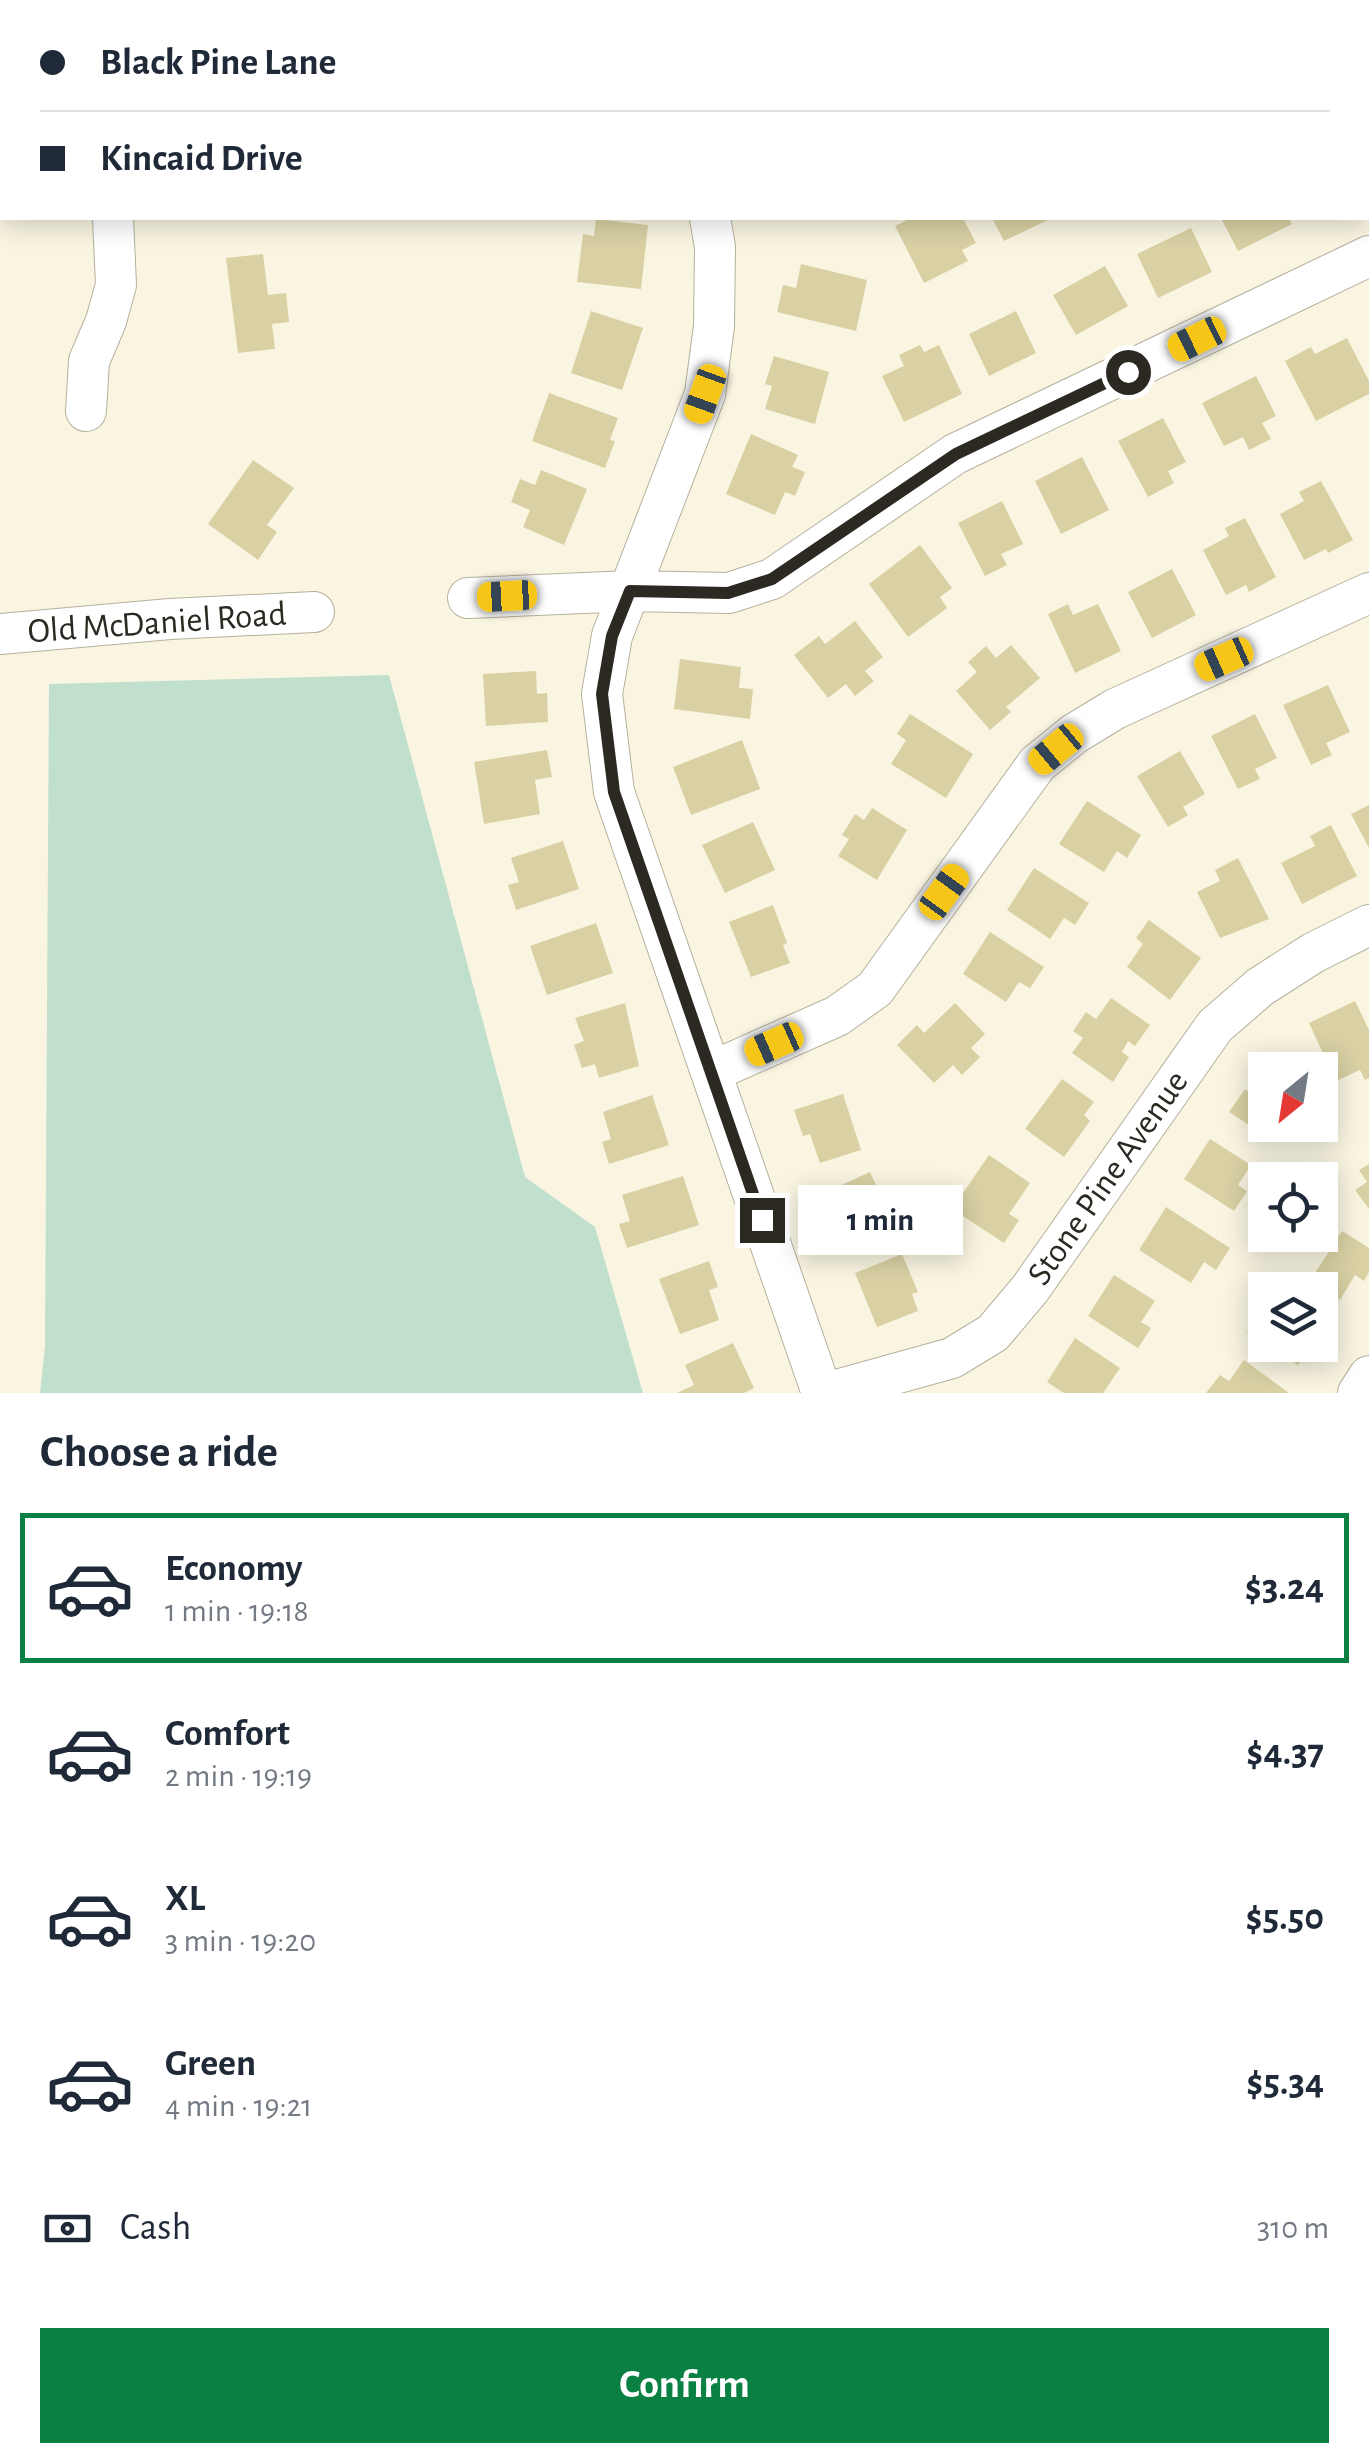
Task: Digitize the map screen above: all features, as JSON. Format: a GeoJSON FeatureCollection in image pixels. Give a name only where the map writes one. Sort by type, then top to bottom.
{"type":"FeatureCollection","features":[{"type":"Feature","properties":{"kind":"street"},"geometry":{"type":"LineString","coordinates":[[86,411],[89,361],[116,285],[113,220]]}},
{"type":"Feature","properties":{"kind":"street"},"geometry":{"type":"LineString","coordinates":[[722,221],[715,248],[714,326],[705,394],[612,636],[602,694],[614,792],[824,1393]]}},
{"type":"Feature","properties":{"kind":"street"},"geometry":{"type":"LineString","coordinates":[[468,598],[630,591],[728,593],[772,579],[956,454],[1369,256]]}},
{"type":"Feature","properties":{"kind":"street"},"geometry":{"type":"LineString","coordinates":[[713,1071],[836,1016],[875,989],[1037,764],[1074,734],[1115,709],[1369,593]]}},
{"type":"Feature","properties":{"kind":"street","name":"Old McDaniel Road"},"geometry":{"type":"LineString","coordinates":[[0,634],[170,619],[314,612]]}},
{"type":"Feature","properties":{"kind":"street","name":"Stone Pine Avenue"},"geometry":{"type":"LineString","coordinates":[[824,1393],[952,1358],[992,1332],[1030,1290],[1215,1026],[1260,987],[1313,953],[1369,925]]}},
{"type":"Feature","properties":{"kind":"street"},"geometry":{"type":"LineString","coordinates":[[1358,1393],[1369,1376]]}},
{"type":"Feature","properties":{"kind":"green space"},"geometry":{"type":"Polygon","coordinates":[[[389,675],[525,1177],[595,1227],[643,1393],[40,1393],[45,1346],[49,684],[389,675]]]}},
{"type":"Feature","properties":{"kind":"building"},"geometry":{"type":"Polygon","coordinates":[[[596,220],[648,225],[641,289],[577,282],[583,234],[594,236],[596,220]]]}},
{"type":"Feature","properties":{"kind":"building"},"geometry":{"type":"Polygon","coordinates":[[[907,220],[964,220],[976,243],[962,250],[968,261],[924,283],[895,226],[907,220]]]}},
{"type":"Feature","properties":{"kind":"building"},"geometry":{"type":"Polygon","coordinates":[[[993,220],[1048,220],[1004,241],[993,220]]]}},
{"type":"Feature","properties":{"kind":"building"},"geometry":{"type":"Polygon","coordinates":[[[1222,220],[1290,220],[1292,224],[1238,251],[1222,220]]]}},
{"type":"Feature","properties":{"kind":"building"},"geometry":{"type":"Polygon","coordinates":[[[1191,228],[1212,272],[1158,298],[1137,254],[1191,228]]]}},
{"type":"Feature","properties":{"kind":"building"},"geometry":{"type":"Polygon","coordinates":[[[263,254],[268,295],[286,293],[289,322],[272,324],[275,349],[238,353],[226,258],[263,254]]]}},
{"type":"Feature","properties":{"kind":"building"},"geometry":{"type":"Polygon","coordinates":[[[801,264],[867,280],[856,331],[777,312],[783,285],[796,288],[801,264]]]}},
{"type":"Feature","properties":{"kind":"building"},"geometry":{"type":"Polygon","coordinates":[[[1105,266],[1128,306],[1076,335],[1053,295],[1105,266]]]}},
{"type":"Feature","properties":{"kind":"building"},"geometry":{"type":"Polygon","coordinates":[[[591,311],[643,328],[622,390],[571,373],[591,311]]]}},
{"type":"Feature","properties":{"kind":"building"},"geometry":{"type":"Polygon","coordinates":[[[1016,311],[1036,353],[989,376],[969,334],[1016,311]]]}},
{"type":"Feature","properties":{"kind":"building"},"geometry":{"type":"Polygon","coordinates":[[[1347,338],[1369,381],[1369,394],[1316,421],[1285,361],[1311,347],[1315,354],[1347,338]]]}},
{"type":"Feature","properties":{"kind":"building"},"geometry":{"type":"Polygon","coordinates":[[[920,345],[924,352],[939,345],[962,394],[904,422],[882,376],[904,366],[899,355],[920,345]]]}},
{"type":"Feature","properties":{"kind":"building"},"geometry":{"type":"Polygon","coordinates":[[[774,356],[829,372],[815,424],[765,409],[772,386],[765,384],[774,356]]]}},
{"type":"Feature","properties":{"kind":"building"},"geometry":{"type":"Polygon","coordinates":[[[1256,376],[1276,416],[1262,423],[1271,439],[1249,450],[1243,437],[1224,446],[1202,403],[1256,376]]]}},
{"type":"Feature","properties":{"kind":"building"},"geometry":{"type":"Polygon","coordinates":[[[549,393],[618,418],[605,468],[532,441],[549,393]]]}},
{"type":"Feature","properties":{"kind":"building"},"geometry":{"type":"Polygon","coordinates":[[[1163,418],[1186,462],[1168,471],[1174,483],[1148,497],[1118,441],[1163,418]]]}},
{"type":"Feature","properties":{"kind":"building"},"geometry":{"type":"Polygon","coordinates":[[[751,434],[798,455],[792,467],[805,472],[795,496],[785,492],[775,515],[726,494],[751,434]]]}},
{"type":"Feature","properties":{"kind":"building"},"geometry":{"type":"Polygon","coordinates":[[[1082,457],[1109,510],[1061,534],[1035,481],[1082,457]]]}},
{"type":"Feature","properties":{"kind":"building"},"geometry":{"type":"Polygon","coordinates":[[[253,460],[294,488],[267,525],[277,532],[258,560],[208,524],[253,460]]]}},
{"type":"Feature","properties":{"kind":"building"},"geometry":{"type":"Polygon","coordinates":[[[541,470],[587,489],[564,545],[523,527],[530,510],[511,502],[520,479],[535,485],[541,470]]]}},
{"type":"Feature","properties":{"kind":"building"},"geometry":{"type":"Polygon","coordinates":[[[1321,481],[1353,540],[1304,560],[1280,514],[1304,501],[1299,492],[1321,481]]]}},
{"type":"Feature","properties":{"kind":"building"},"geometry":{"type":"Polygon","coordinates":[[[1002,501],[1023,544],[1001,554],[1007,565],[985,576],[958,523],[1002,501]]]}},
{"type":"Feature","properties":{"kind":"building"},"geometry":{"type":"Polygon","coordinates":[[[1245,518],[1276,577],[1249,592],[1246,585],[1226,595],[1203,550],[1229,536],[1225,528],[1245,518]]]}},
{"type":"Feature","properties":{"kind":"building"},"geometry":{"type":"Polygon","coordinates":[[[920,545],[952,588],[940,597],[947,608],[908,637],[869,584],[920,545]]]}},
{"type":"Feature","properties":{"kind":"building"},"geometry":{"type":"Polygon","coordinates":[[[1172,569],[1196,615],[1152,638],[1128,592],[1172,569]]]}},
{"type":"Feature","properties":{"kind":"building"},"geometry":{"type":"Polygon","coordinates":[[[1068,604],[1073,615],[1098,604],[1121,651],[1075,673],[1048,614],[1068,604]]]}},
{"type":"Feature","properties":{"kind":"building"},"geometry":{"type":"Polygon","coordinates":[[[855,621],[883,657],[865,671],[874,681],[855,696],[846,684],[828,698],[794,655],[819,636],[825,644],[855,621]]]}},
{"type":"Feature","properties":{"kind":"building"},"geometry":{"type":"Polygon","coordinates":[[[1011,645],[1040,678],[1006,707],[1011,712],[990,730],[956,691],[977,672],[968,662],[986,646],[996,658],[1011,645]]]}},
{"type":"Feature","properties":{"kind":"building"},"geometry":{"type":"Polygon","coordinates":[[[680,659],[741,667],[739,688],[753,689],[750,719],[674,709],[680,659]]]}},
{"type":"Feature","properties":{"kind":"building"},"geometry":{"type":"Polygon","coordinates":[[[536,671],[537,694],[547,693],[548,722],[486,726],[483,674],[536,671]]]}},
{"type":"Feature","properties":{"kind":"building"},"geometry":{"type":"Polygon","coordinates":[[[1328,685],[1350,732],[1326,743],[1332,755],[1311,765],[1283,705],[1328,685]]]}},
{"type":"Feature","properties":{"kind":"building"},"geometry":{"type":"Polygon","coordinates":[[[910,714],[973,754],[946,798],[891,764],[906,740],[897,734],[910,714]]]}},
{"type":"Feature","properties":{"kind":"building"},"geometry":{"type":"Polygon","coordinates":[[[1255,714],[1277,758],[1255,769],[1260,779],[1238,789],[1211,736],[1255,714]]]}},
{"type":"Feature","properties":{"kind":"building"},"geometry":{"type":"Polygon","coordinates":[[[742,740],[760,789],[691,815],[673,767],[742,740]]]}},
{"type":"Feature","properties":{"kind":"building"},"geometry":{"type":"Polygon","coordinates":[[[547,750],[552,777],[535,780],[540,814],[484,824],[474,762],[547,750]]]}},
{"type":"Feature","properties":{"kind":"building"},"geometry":{"type":"Polygon","coordinates":[[[1180,751],[1205,794],[1183,807],[1188,815],[1168,827],[1137,776],[1180,751]]]}},
{"type":"Feature","properties":{"kind":"building"},"geometry":{"type":"Polygon","coordinates":[[[1087,801],[1141,835],[1127,858],[1117,851],[1104,872],[1059,844],[1087,801]]]}},
{"type":"Feature","properties":{"kind":"building"},"geometry":{"type":"Polygon","coordinates":[[[1369,805],[1369,848],[1351,814],[1369,805]]]}},
{"type":"Feature","properties":{"kind":"building"},"geometry":{"type":"Polygon","coordinates":[[[872,808],[907,830],[877,880],[838,856],[849,839],[842,835],[855,814],[864,820],[872,808]]]}},
{"type":"Feature","properties":{"kind":"building"},"geometry":{"type":"Polygon","coordinates":[[[753,822],[775,870],[725,893],[702,845],[753,822]]]}},
{"type":"Feature","properties":{"kind":"building"},"geometry":{"type":"Polygon","coordinates":[[[1331,825],[1357,876],[1302,904],[1281,863],[1315,846],[1310,836],[1331,825]]]}},
{"type":"Feature","properties":{"kind":"building"},"geometry":{"type":"Polygon","coordinates":[[[563,841],[579,889],[516,910],[508,885],[519,882],[511,858],[563,841]]]}},
{"type":"Feature","properties":{"kind":"building"},"geometry":{"type":"Polygon","coordinates":[[[1238,858],[1269,919],[1220,938],[1197,892],[1220,881],[1215,870],[1238,858]]]}},
{"type":"Feature","properties":{"kind":"building"},"geometry":{"type":"Polygon","coordinates":[[[1034,868],[1089,903],[1075,925],[1064,918],[1050,939],[1007,910],[1034,868]]]}},
{"type":"Feature","properties":{"kind":"building"},"geometry":{"type":"Polygon","coordinates":[[[773,905],[790,963],[751,977],[729,922],[773,905]]]}},
{"type":"Feature","properties":{"kind":"building"},"geometry":{"type":"Polygon","coordinates":[[[1149,920],[1201,958],[1170,1000],[1127,967],[1143,944],[1136,938],[1149,920]]]}},
{"type":"Feature","properties":{"kind":"building"},"geometry":{"type":"Polygon","coordinates":[[[596,923],[613,973],[547,995],[530,946],[596,923]]]}},
{"type":"Feature","properties":{"kind":"building"},"geometry":{"type":"Polygon","coordinates":[[[990,932],[1044,967],[1030,988],[1019,982],[1006,1002],[963,974],[990,932]]]}},
{"type":"Feature","properties":{"kind":"building"},"geometry":{"type":"Polygon","coordinates":[[[1111,998],[1150,1025],[1135,1046],[1128,1041],[1122,1052],[1129,1057],[1113,1082],[1072,1053],[1083,1038],[1073,1031],[1086,1012],[1096,1019],[1111,998]]]}},
{"type":"Feature","properties":{"kind":"building"},"geometry":{"type":"Polygon","coordinates":[[[1355,1001],[1369,1030],[1369,1078],[1365,1080],[1360,1070],[1338,1080],[1338,1052],[1322,1052],[1309,1023],[1355,1001]]]}},
{"type":"Feature","properties":{"kind":"building"},"geometry":{"type":"Polygon","coordinates":[[[625,1003],[639,1066],[599,1078],[595,1064],[582,1068],[574,1045],[584,1041],[575,1018],[625,1003]]]}},
{"type":"Feature","properties":{"kind":"building"},"geometry":{"type":"Polygon","coordinates":[[[955,1003],[985,1034],[971,1048],[980,1057],[962,1075],[953,1065],[934,1083],[897,1045],[917,1025],[924,1033],[955,1003]]]}},
{"type":"Feature","properties":{"kind":"building"},"geometry":{"type":"Polygon","coordinates":[[[1062,1079],[1094,1102],[1084,1115],[1090,1121],[1064,1157],[1025,1129],[1062,1079]]]}},
{"type":"Feature","properties":{"kind":"building"},"geometry":{"type":"Polygon","coordinates":[[[1245,1089],[1248,1091],[1248,1124],[1229,1112],[1245,1089]]]}},
{"type":"Feature","properties":{"kind":"building"},"geometry":{"type":"Polygon","coordinates":[[[843,1094],[861,1150],[820,1163],[810,1134],[803,1136],[794,1110],[843,1094]]]}},
{"type":"Feature","properties":{"kind":"building"},"geometry":{"type":"Polygon","coordinates":[[[652,1095],[669,1145],[609,1164],[602,1142],[611,1139],[603,1112],[652,1095]]]}},
{"type":"Feature","properties":{"kind":"building"},"geometry":{"type":"Polygon","coordinates":[[[1210,1139],[1248,1163],[1238,1185],[1247,1191],[1234,1211],[1184,1179],[1210,1139]]]}},
{"type":"Feature","properties":{"kind":"building"},"geometry":{"type":"Polygon","coordinates":[[[989,1155],[1030,1183],[1009,1214],[1019,1220],[1004,1243],[952,1209],[989,1155]]]}},
{"type":"Feature","properties":{"kind":"building"},"geometry":{"type":"Polygon","coordinates":[[[1369,1164],[1369,1209],[1355,1190],[1367,1182],[1359,1170],[1369,1164]]]}},
{"type":"Feature","properties":{"kind":"building"},"geometry":{"type":"Polygon","coordinates":[[[870,1172],[892,1220],[843,1242],[822,1194],[870,1172]]]}},
{"type":"Feature","properties":{"kind":"building"},"geometry":{"type":"Polygon","coordinates":[[[683,1176],[699,1225],[627,1248],[619,1224],[630,1221],[622,1195],[683,1176]]]}},
{"type":"Feature","properties":{"kind":"building"},"geometry":{"type":"Polygon","coordinates":[[[1166,1207],[1230,1248],[1216,1270],[1204,1262],[1191,1283],[1139,1250],[1166,1207]]]}},
{"type":"Feature","properties":{"kind":"building"},"geometry":{"type":"Polygon","coordinates":[[[1342,1231],[1369,1248],[1369,1272],[1364,1281],[1355,1275],[1340,1300],[1338,1272],[1316,1272],[1329,1252],[1338,1252],[1342,1231]]]}},
{"type":"Feature","properties":{"kind":"building"},"geometry":{"type":"Polygon","coordinates":[[[902,1254],[918,1292],[912,1294],[918,1311],[877,1327],[855,1273],[902,1254]]]}},
{"type":"Feature","properties":{"kind":"building"},"geometry":{"type":"Polygon","coordinates":[[[709,1261],[718,1287],[709,1290],[719,1320],[680,1334],[659,1279],[709,1261]]]}},
{"type":"Feature","properties":{"kind":"building"},"geometry":{"type":"Polygon","coordinates":[[[1114,1275],[1155,1301],[1141,1322],[1151,1328],[1138,1348],[1088,1316],[1114,1275]]]}},
{"type":"Feature","properties":{"kind":"building"},"geometry":{"type":"Polygon","coordinates":[[[1075,1338],[1120,1368],[1103,1393],[1064,1393],[1047,1382],[1075,1338]]]}},
{"type":"Feature","properties":{"kind":"building"},"geometry":{"type":"Polygon","coordinates":[[[733,1343],[754,1388],[744,1393],[677,1393],[694,1385],[685,1365],[733,1343]]]}},
{"type":"Feature","properties":{"kind":"building"},"geometry":{"type":"Polygon","coordinates":[[[1244,1360],[1289,1393],[1206,1393],[1220,1375],[1229,1381],[1244,1360]]]}},
{"type":"Feature","properties":{"kind":"route"},"geometry":{"type":"LineString","coordinates":[[762,1220],[614,792],[602,694],[612,636],[630,591],[728,593],[772,579],[956,454],[1128,372]]}}]}
